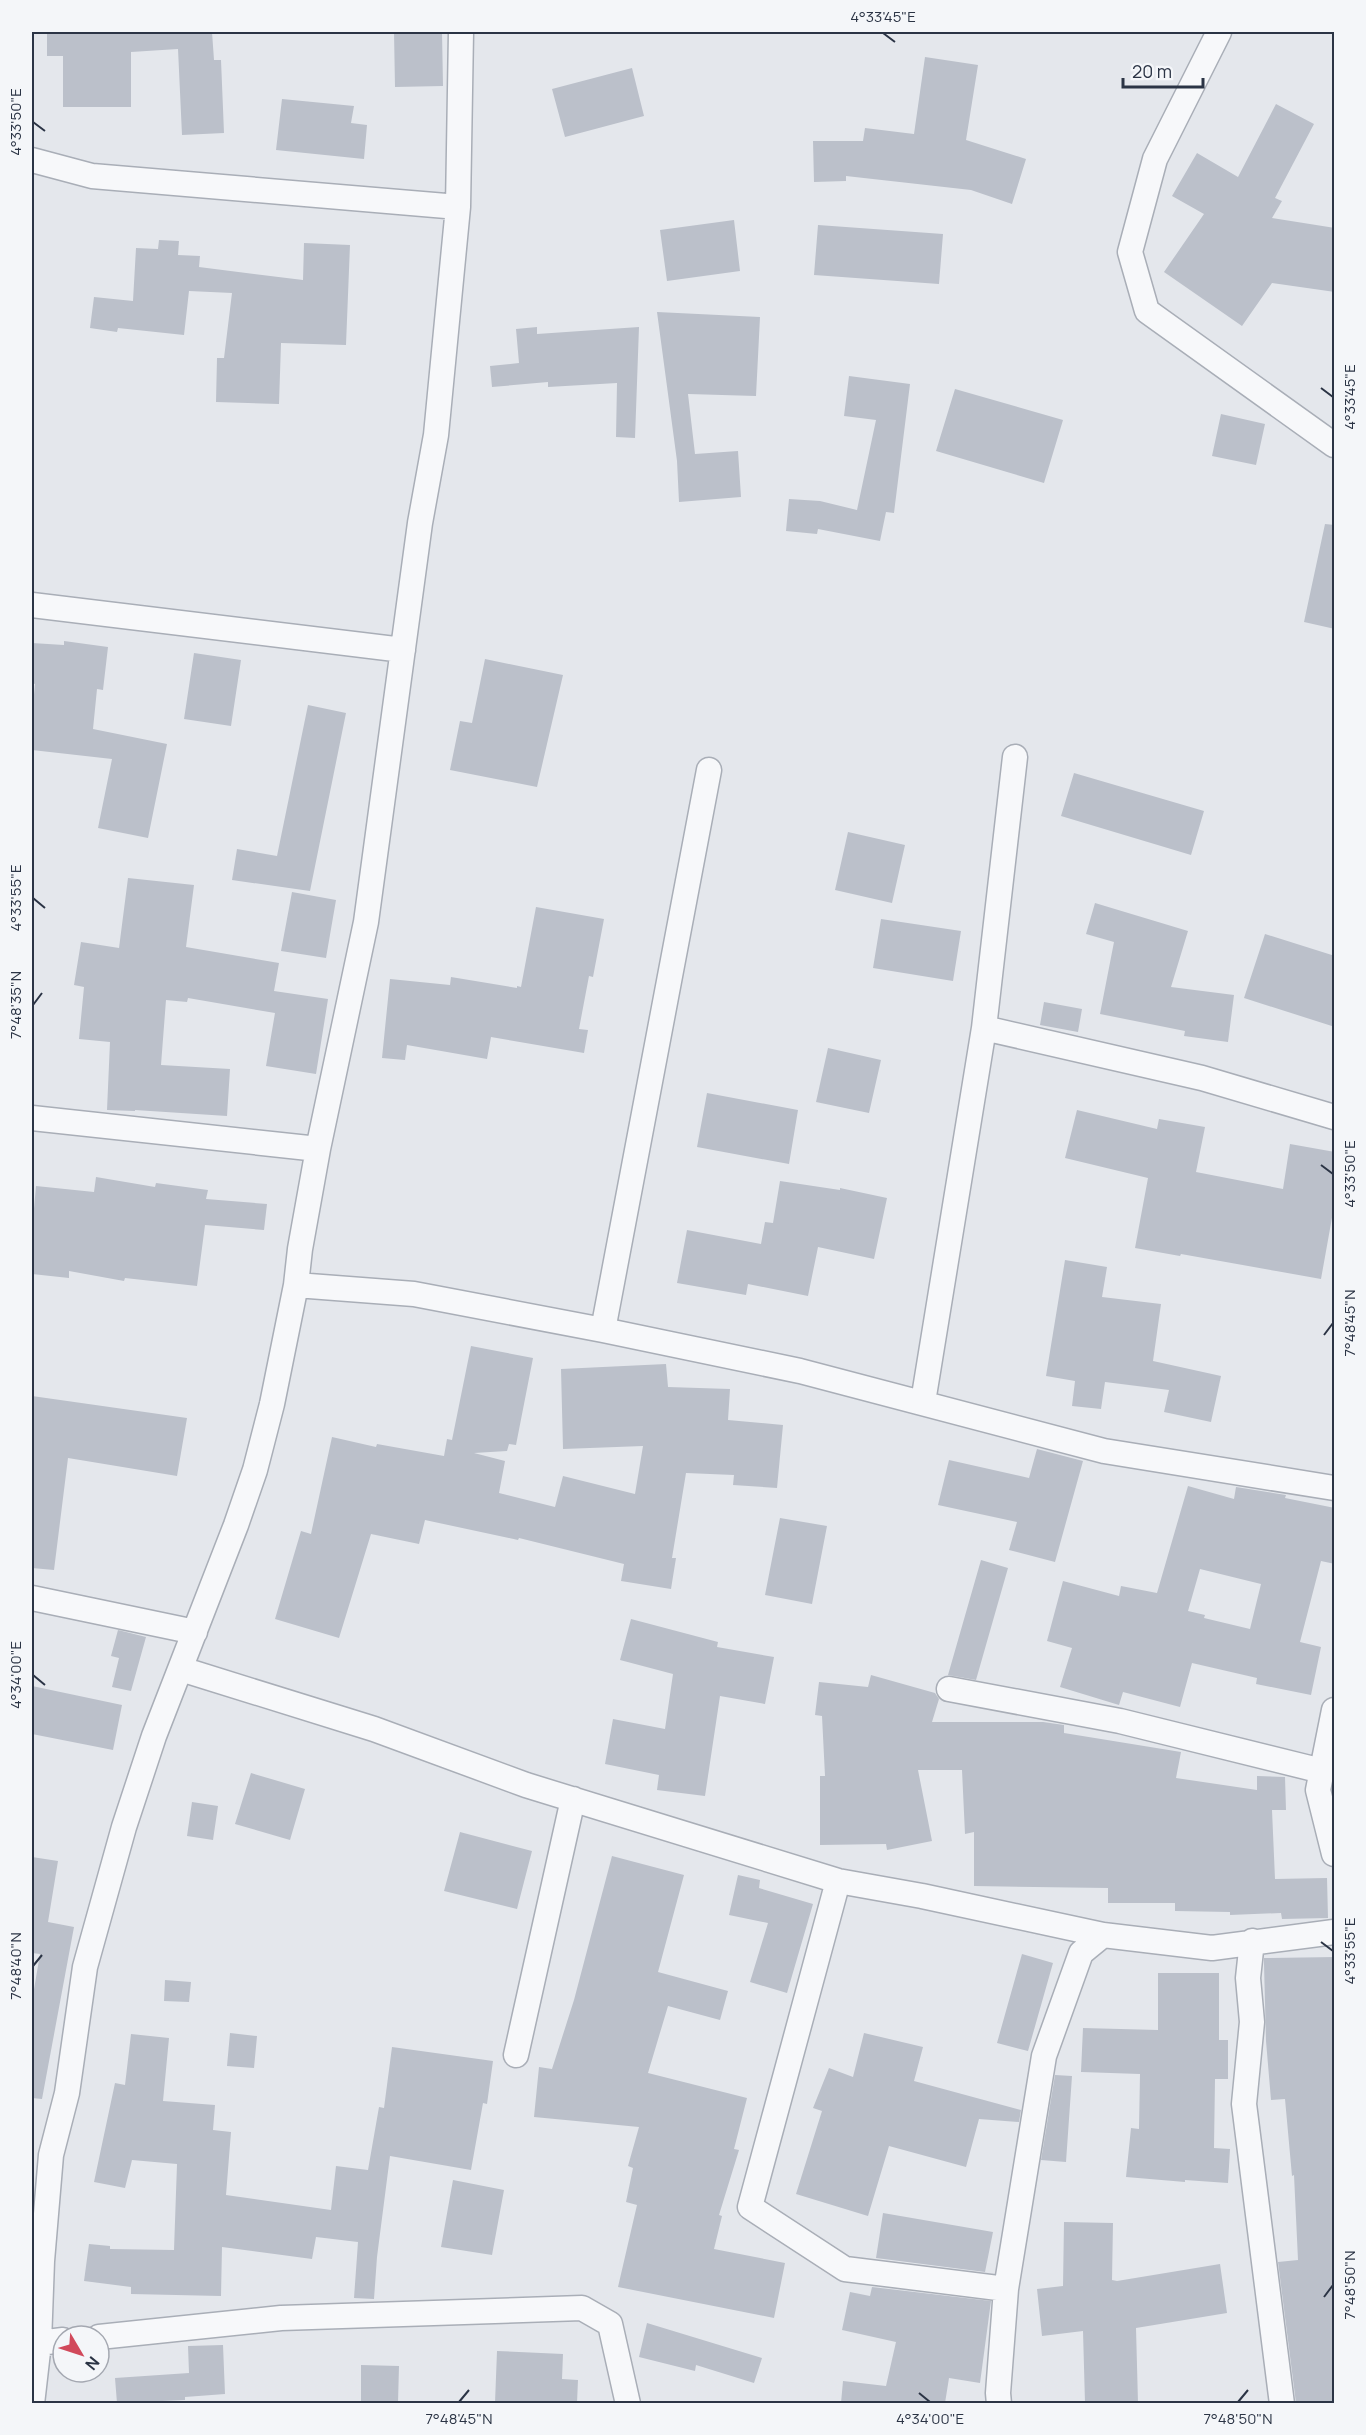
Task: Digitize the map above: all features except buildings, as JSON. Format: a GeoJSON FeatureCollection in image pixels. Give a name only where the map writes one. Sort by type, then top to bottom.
{"type":"FeatureCollection","features":[{"type":"Feature","properties":{"kind":"street"},"geometry":{"type":"LineString","coordinates":[[32,2403],[39,2343],[42,2261],[41,2154],[67,2093],[85,1967],[124,1827],[154,1736],[255,1470],[283,1360],[318,1149],[366,921],[420,523],[436,435],[458,207],[461,32]]}},
{"type":"Feature","properties":{"kind":"street"},"geometry":{"type":"LineString","coordinates":[[1219,32],[1155,159],[1130,252],[1147,311],[1335,445]]}},
{"type":"Feature","properties":{"kind":"street"},"geometry":{"type":"LineString","coordinates":[[32,160],[92,176],[458,207]]}},
{"type":"Feature","properties":{"kind":"street"},"geometry":{"type":"LineString","coordinates":[[32,605],[403,650]]}},
{"type":"Feature","properties":{"kind":"street"},"geometry":{"type":"LineString","coordinates":[[923,1402],[984,1029],[1015,757]]}},
{"type":"Feature","properties":{"kind":"street"},"geometry":{"type":"LineString","coordinates":[[603,1330],[710,770]]}},
{"type":"Feature","properties":{"kind":"street"},"geometry":{"type":"LineString","coordinates":[[984,1029],[1202,1078],[1335,1117]]}},
{"type":"Feature","properties":{"kind":"street"},"geometry":{"type":"LineString","coordinates":[[32,1118],[318,1149]]}},
{"type":"Feature","properties":{"kind":"street"},"geometry":{"type":"LineString","coordinates":[[296,1285],[414,1294],[603,1330],[800,1371],[1104,1451],[1335,1488]]}},
{"type":"Feature","properties":{"kind":"street"},"geometry":{"type":"LineString","coordinates":[[32,1598],[195,1632]]}},
{"type":"Feature","properties":{"kind":"street"},"geometry":{"type":"LineString","coordinates":[[181,1669],[374,1729],[526,1785],[838,1881],[922,1896],[1103,1935],[1212,1948],[1335,1932]]}},
{"type":"Feature","properties":{"kind":"street"},"geometry":{"type":"LineString","coordinates":[[950,1689],[1120,1721],[1322,1771]]}},
{"type":"Feature","properties":{"kind":"street"},"geometry":{"type":"LineString","coordinates":[[1335,1710],[1318,1790],[1335,1854]]}},
{"type":"Feature","properties":{"kind":"street"},"geometry":{"type":"LineString","coordinates":[[516,2055],[573,1799]]}},
{"type":"Feature","properties":{"kind":"street"},"geometry":{"type":"LineString","coordinates":[[838,1881],[750,2207],[845,2269],[1006,2289]]}},
{"type":"Feature","properties":{"kind":"street"},"geometry":{"type":"LineString","coordinates":[[999,2403],[1006,2289],[1044,2056],[1081,1953],[1103,1935]]}},
{"type":"Feature","properties":{"kind":"street"},"geometry":{"type":"LineString","coordinates":[[1252,1941],[1248,1978],[1252,2022],[1244,2104],[1282,2403]]}},
{"type":"Feature","properties":{"kind":"street"},"geometry":{"type":"LineString","coordinates":[[111,2336],[281,2318],[582,2308],[610,2324],[628,2403]]}},
{"type":"Feature","properties":{"kind":"street"},"geometry":{"type":"LineString","coordinates":[[39,2343],[51,2342]]}}]}
